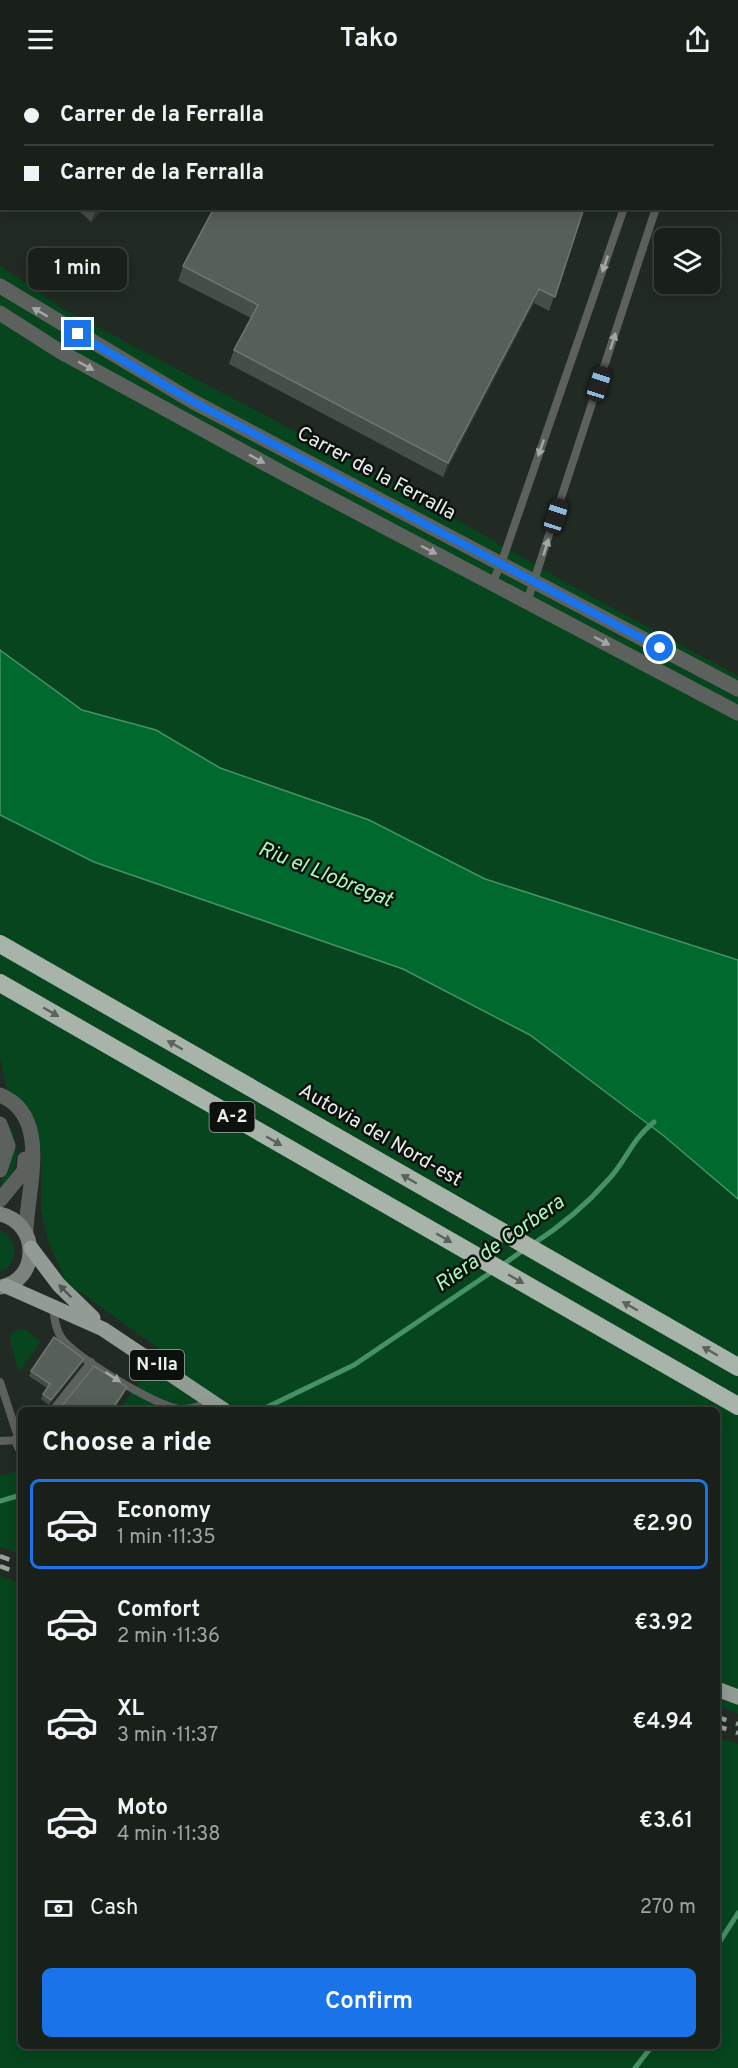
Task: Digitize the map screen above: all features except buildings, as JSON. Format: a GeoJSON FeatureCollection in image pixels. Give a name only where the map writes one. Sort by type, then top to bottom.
{"type":"FeatureCollection","features":[{"type":"Feature","properties":{"kind":"highway","name":"Autovia del Nord-est"},"geometry":{"type":"LineString","coordinates":[[0,944],[738,1367]]}},
{"type":"Feature","properties":{"kind":"highway","name":"A-2"},"geometry":{"type":"LineString","coordinates":[[0,983],[738,1406]]}},
{"type":"Feature","properties":{"kind":"main road"},"geometry":{"type":"LineString","coordinates":[[0,1214],[15,1220],[26,1231]]}},
{"type":"Feature","properties":{"kind":"main road","name":"N-IIa"},"geometry":{"type":"LineString","coordinates":[[26,1231],[31,1248],[59,1285],[103,1329]]}},
{"type":"Feature","properties":{"kind":"main road","name":"N-IIa"},"geometry":{"type":"LineString","coordinates":[[3,1286],[22,1274],[31,1248]]}},
{"type":"Feature","properties":{"kind":"main road","name":"N-IIa"},"geometry":{"type":"LineString","coordinates":[[3,1286],[52,1304],[103,1329],[220,1407]]}},
{"type":"Feature","properties":{"kind":"main road"},"geometry":{"type":"LineString","coordinates":[[720,1690],[738,1697]]}},
{"type":"Feature","properties":{"kind":"street","name":"Carrer de la Ferralla"},"geometry":{"type":"LineString","coordinates":[[0,286],[192,401],[738,689]]}},
{"type":"Feature","properties":{"kind":"street"},"geometry":{"type":"LineString","coordinates":[[0,313],[71,358],[738,713]]}},
{"type":"Feature","properties":{"kind":"street"},"geometry":{"type":"LineString","coordinates":[[0,1095],[16,1107],[31,1131],[34,1163],[28,1192],[26,1231]]}},
{"type":"Feature","properties":{"kind":"street"},"geometry":{"type":"LineString","coordinates":[[0,1104],[17,1122],[23,1133],[25,1151],[24,1171],[0,1200]]}},
{"type":"Feature","properties":{"kind":"street"},"geometry":{"type":"LineString","coordinates":[[0,1124],[8,1146],[0,1170]]}},
{"type":"Feature","properties":{"kind":"lane"},"geometry":{"type":"LineString","coordinates":[[492,583],[501,564],[623,210]]}},
{"type":"Feature","properties":{"kind":"lane"},"geometry":{"type":"LineString","coordinates":[[527,602],[655,210]]}},
{"type":"Feature","properties":{"kind":"lane"},"geometry":{"type":"LineString","coordinates":[[52,1304],[61,1338],[91,1362],[166,1407]]}},
{"type":"Feature","properties":{"kind":"lane"},"geometry":{"type":"LineString","coordinates":[[55,1407],[91,1362]]}},
{"type":"Feature","properties":{"kind":"lane"},"geometry":{"type":"LineString","coordinates":[[0,1382],[18,1436]]}},
{"type":"Feature","properties":{"kind":"lane"},"geometry":{"type":"LineString","coordinates":[[0,1441],[18,1442]]}},
{"type":"Feature","properties":{"kind":"shaded area"},"geometry":{"type":"Polygon","coordinates":[[[0,266],[65,310],[394,483],[565,582],[738,676],[738,960],[485,879],[369,820],[220,768],[156,730],[82,710],[0,650],[0,266]]]}},
{"type":"Feature","properties":{"kind":"shaded area"},"geometry":{"type":"Polygon","coordinates":[[[0,815],[94,862],[403,969],[530,1035],[664,1136],[738,1199],[738,1713],[720,1707],[720,1407],[121,1407],[162,1351],[66,1282],[48,1241],[41,1210],[41,1150],[29,1112],[7,1089],[0,1058],[0,815]]]}},
{"type":"Feature","properties":{"kind":"shaded area"},"geometry":{"type":"Polygon","coordinates":[[[11,1127],[16,1145],[16,1161],[0,1191],[9,1128],[11,1127]]]}},
{"type":"Feature","properties":{"kind":"shaded area"},"geometry":{"type":"Polygon","coordinates":[[[0,1230],[11,1239],[15,1251],[11,1263],[0,1272],[0,1230]]]}},
{"type":"Feature","properties":{"kind":"shaded area"},"geometry":{"type":"Polygon","coordinates":[[[17,1330],[26,1330],[41,1341],[19,1373],[9,1337],[17,1330]]]}},
{"type":"Feature","properties":{"kind":"shaded area"},"geometry":{"type":"Polygon","coordinates":[[[16,1471],[18,1476],[18,1553],[0,1547],[0,1476],[16,1471]]]}},
{"type":"Feature","properties":{"kind":"shaded area"},"geometry":{"type":"Polygon","coordinates":[[[0,1576],[18,1583],[18,2049],[720,2049],[720,1739],[738,1744],[738,2068],[0,2068],[0,1576]]]}},
{"type":"Feature","properties":{"kind":"water","name":"Riu el Llobregat"},"geometry":{"type":"Polygon","coordinates":[[[0,650],[82,710],[156,730],[220,768],[369,820],[485,879],[738,960],[738,1199],[664,1136],[530,1035],[403,969],[94,862],[0,815],[0,650]]]}},
{"type":"Feature","properties":{"kind":"waterway","name":"Riera de Corbera"},"geometry":{"type":"LineString","coordinates":[[533,1244],[591,1198],[614,1173],[640,1136],[654,1122]]}},
{"type":"Feature","properties":{"kind":"waterway","name":"Riera de Corbera"},"geometry":{"type":"LineString","coordinates":[[501,1266],[525,1249]]}},
{"type":"Feature","properties":{"kind":"waterway","name":"Riera de Corbera"},"geometry":{"type":"LineString","coordinates":[[267,1407],[354,1365],[493,1271]]}},
{"type":"Feature","properties":{"kind":"waterway","name":"Riera de Corbera"},"geometry":{"type":"LineString","coordinates":[[0,1501],[18,1496]]}},
{"type":"Feature","properties":{"kind":"waterway"},"geometry":{"type":"LineString","coordinates":[[720,1941],[738,1913]]}},
{"type":"Feature","properties":{"kind":"waterway"},"geometry":{"type":"LineString","coordinates":[[635,2068],[650,2049]]}},
{"type":"Feature","properties":{"kind":"railway"},"geometry":{"type":"LineString","coordinates":[[0,1556],[18,1563]]}},
{"type":"Feature","properties":{"kind":"railway"},"geometry":{"type":"LineString","coordinates":[[0,1566],[18,1573]]}},
{"type":"Feature","properties":{"kind":"railway"},"geometry":{"type":"LineString","coordinates":[[720,1718],[738,1724]]}},
{"type":"Feature","properties":{"kind":"railway"},"geometry":{"type":"LineString","coordinates":[[720,1727],[738,1733]]}},
{"type":"Feature","properties":{"kind":"route"},"geometry":{"type":"LineString","coordinates":[[78,334],[192,401],[660,648]]}}]}
